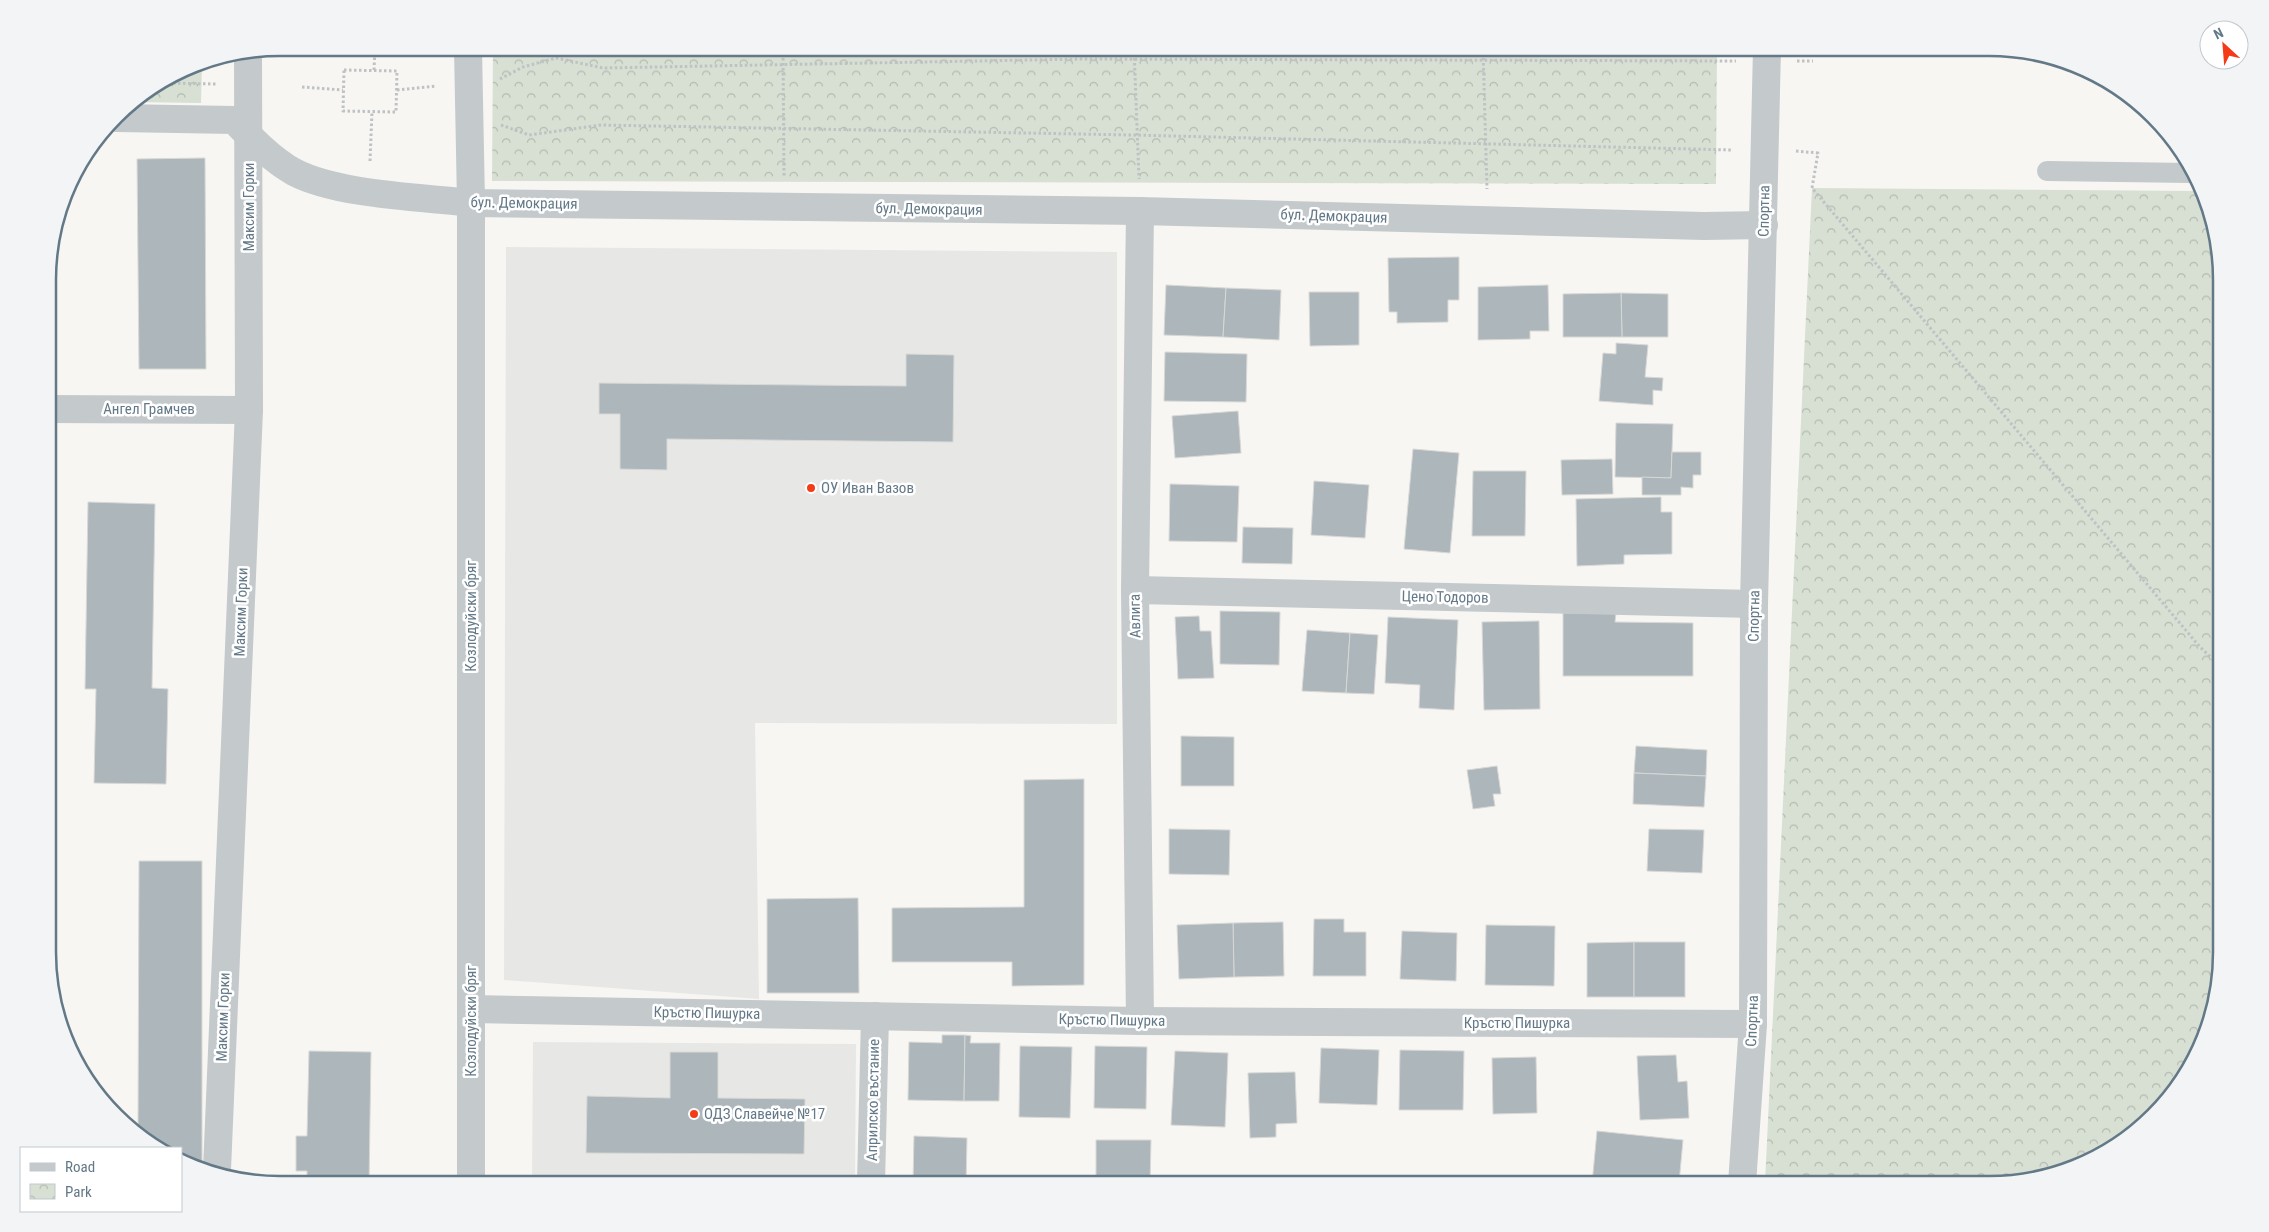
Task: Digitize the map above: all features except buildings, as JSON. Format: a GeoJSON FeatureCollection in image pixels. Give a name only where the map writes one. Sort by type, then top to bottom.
{"type":"FeatureCollection","features":[{"type":"Feature","properties":{"kind":"street","name":"Козлодуйски бряг"},"geometry":{"type":"LineString","coordinates":[[468,56],[471,202],[471,1176]]}},
{"type":"Feature","properties":{"kind":"street","name":"Спортна"},"geometry":{"type":"LineString","coordinates":[[1743,1176],[1753,1024],[1754,604],[1767,56]]}},
{"type":"Feature","properties":{"kind":"street","name":"Максим Горки"},"geometry":{"type":"LineString","coordinates":[[217,1167],[249,410],[248,59]]}},
{"type":"Feature","properties":{"kind":"street","name":"бул. Демокрация"},"geometry":{"type":"LineString","coordinates":[[126,118],[234,120],[274,158],[295,172],[324,182],[369,192],[471,202],[1140,211],[1704,226],[1764,225]]}},
{"type":"Feature","properties":{"kind":"street","name":"Авлига"},"geometry":{"type":"LineString","coordinates":[[1140,211],[1135,590],[1140,1021]]}},
{"type":"Feature","properties":{"kind":"street","name":"Ангел Грамчев"},"geometry":{"type":"LineString","coordinates":[[56,409],[249,410]]}},
{"type":"Feature","properties":{"kind":"street","name":"Цено Тодоров"},"geometry":{"type":"LineString","coordinates":[[1135,590],[1754,604]]}},
{"type":"Feature","properties":{"kind":"street","name":"Кръстю Пишурка"},"geometry":{"type":"LineString","coordinates":[[471,1009],[1140,1021],[1753,1024]]}},
{"type":"Feature","properties":{"kind":"street","name":"Априлско въстание"},"geometry":{"type":"LineString","coordinates":[[871,1176],[875,1016]]}},
{"type":"Feature","properties":{"kind":"lane"},"geometry":{"type":"LineString","coordinates":[[2047,171],[2186,173]]}},
{"type":"Feature","properties":{"kind":"path"},"geometry":{"type":"LineString","coordinates":[[374,56],[374,70]]}},
{"type":"Feature","properties":{"kind":"path"},"geometry":{"type":"LineString","coordinates":[[783,56],[784,207]]}},
{"type":"Feature","properties":{"kind":"path"},"geometry":{"type":"LineString","coordinates":[[1484,56],[1488,220]]}},
{"type":"Feature","properties":{"kind":"path"},"geometry":{"type":"LineString","coordinates":[[397,90],[469,82],[491,84],[523,67],[556,58],[604,68],[1134,59],[1484,60],[1673,56]]}},
{"type":"Feature","properties":{"kind":"path"},"geometry":{"type":"LineString","coordinates":[[1780,56],[1813,61]]}},
{"type":"Feature","properties":{"kind":"path"},"geometry":{"type":"LineString","coordinates":[[1134,59],[1140,211]]}},
{"type":"Feature","properties":{"kind":"path"},"geometry":{"type":"LineString","coordinates":[[344,70],[374,70],[397,70],[396,112],[343,111],[344,70]]}},
{"type":"Feature","properties":{"kind":"path"},"geometry":{"type":"LineString","coordinates":[[175,82],[221,84]]}},
{"type":"Feature","properties":{"kind":"path"},"geometry":{"type":"LineString","coordinates":[[469,82],[488,97],[490,109],[500,125],[529,135],[601,125],[1818,153],[1812,188],[2200,647],[2213,659]]}},
{"type":"Feature","properties":{"kind":"path"},"geometry":{"type":"LineString","coordinates":[[302,87],[343,90]]}},
{"type":"Feature","properties":{"kind":"path"},"geometry":{"type":"LineString","coordinates":[[369,192],[372,112]]}},
{"type":"Feature","properties":{"kind":"shaded area","name":"ОУ Иван Вазов"},"geometry":{"type":"Polygon","coordinates":[[[506,247],[1117,252],[1117,724],[755,723],[759,999],[504,980],[506,247]]]}},
{"type":"Feature","properties":{"kind":"shaded area","name":"ОДЗ Славейче №17"},"geometry":{"type":"Polygon","coordinates":[[[533,1042],[856,1044],[855,1176],[532,1176],[533,1042]]]}},
{"type":"Feature","properties":{"kind":"green space"},"geometry":{"type":"Polygon","coordinates":[[[493,56],[1717,56],[1716,184],[492,181],[493,56]]]}},
{"type":"Feature","properties":{"kind":"green space"},"geometry":{"type":"Polygon","coordinates":[[[202,70],[201,103],[145,102],[168,86],[202,70]]]}},
{"type":"Feature","properties":{"kind":"green space"},"geometry":{"type":"Polygon","coordinates":[[[1812,188],[2195,191],[2208,236],[2213,280],[2213,952],[2211,981],[2205,1010],[2196,1038],[2175,1076],[2147,1110],[2101,1146],[2061,1164],[2018,1174],[1989,1176],[1765,1176],[1812,188]]]}},
{"type":"Feature","properties":{"kind":"place","name":"ОУ Иван Вазов"},"geometry":{"type":"Point","coordinates":[811,488]}},
{"type":"Feature","properties":{"kind":"place","name":"ОДЗ Славейче №17"},"geometry":{"type":"Point","coordinates":[694,1114]}}]}
